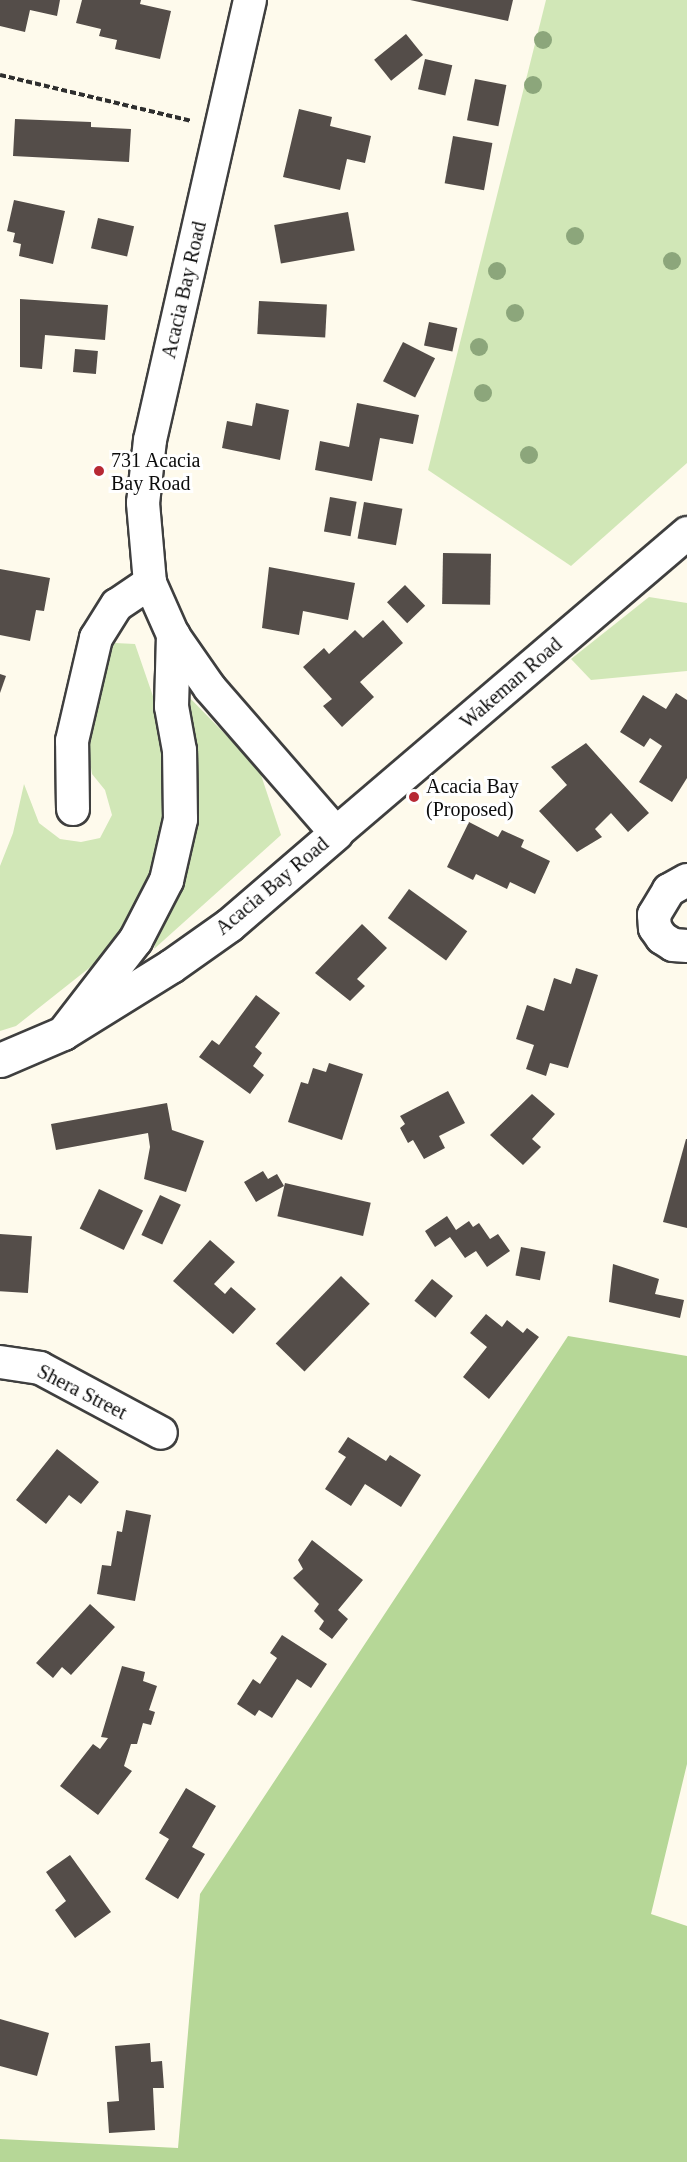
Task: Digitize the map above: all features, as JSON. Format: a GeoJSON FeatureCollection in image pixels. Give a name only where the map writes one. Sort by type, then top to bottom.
{"type":"FeatureCollection","features":[{"type":"Feature","properties":{"kind":"street","name":"Acacia Bay Road"},"geometry":{"type":"LineString","coordinates":[[0,1060],[63,1033],[118,1002],[229,925],[336,833],[210,688],[173,635],[150,583],[143,503],[150,440],[250,0]]}},
{"type":"Feature","properties":{"kind":"street","name":"Wakeman Road"},"geometry":{"type":"LineString","coordinates":[[336,833],[680,550]]}},
{"type":"Feature","properties":{"kind":"street"},"geometry":{"type":"LineString","coordinates":[[73,810],[72,741],[96,638],[117,605],[150,583]]}},
{"type":"Feature","properties":{"kind":"street"},"geometry":{"type":"LineString","coordinates":[[63,1033],[135,940],[166,880],[180,819],[179,750],[171,706],[173,635]]}},
{"type":"Feature","properties":{"kind":"street"},"geometry":{"type":"LineString","coordinates":[[687,880],[669,890],[654,915],[655,928],[662,938],[673,945],[687,946]]}},
{"type":"Feature","properties":{"kind":"street","name":"Shera Street"},"geometry":{"type":"LineString","coordinates":[[0,1362],[40,1368],[161,1433]]}},
{"type":"Feature","properties":{"kind":"path"},"geometry":{"type":"LineString","coordinates":[[0,75],[220,128]]}},
{"type":"Feature","properties":{"kind":"green space"},"geometry":{"type":"Polygon","coordinates":[[[546,0],[687,0],[687,463],[571,566],[428,470],[546,0]]]}},
{"type":"Feature","properties":{"kind":"green space"},"geometry":{"type":"Polygon","coordinates":[[[649,597],[687,603],[687,671],[591,680],[571,659],[649,597]]]}},
{"type":"Feature","properties":{"kind":"green space"},"geometry":{"type":"Polygon","coordinates":[[[115,643],[135,644],[167,737],[162,821],[140,908],[93,965],[16,1026],[0,1031],[0,866],[13,833],[24,784],[39,823],[60,839],[81,842],[100,838],[112,815],[105,790],[92,774],[88,749],[100,663],[115,643]]]}},
{"type":"Feature","properties":{"kind":"green space"},"geometry":{"type":"Polygon","coordinates":[[[187,695],[259,769],[281,835],[154,949],[196,774],[187,695]]]}},
{"type":"Feature","properties":{"kind":"green space"},"geometry":{"type":"Polygon","coordinates":[[[568,1336],[687,1356],[687,1764],[651,1914],[687,1926],[687,2162],[0,2162],[0,2139],[178,2148],[200,1894],[568,1336]]]}},
{"type":"Feature","properties":{"kind":"building"},"geometry":{"type":"Polygon","coordinates":[[[0,0],[60,0],[57,16],[30,10],[25,32],[0,26],[0,0]]]}},
{"type":"Feature","properties":{"kind":"building"},"geometry":{"type":"Polygon","coordinates":[[[82,0],[141,0],[140,4],[171,11],[160,59],[115,49],[117,40],[99,36],[101,29],[76,23],[82,0]]]}},
{"type":"Feature","properties":{"kind":"building"},"geometry":{"type":"Polygon","coordinates":[[[410,0],[513,0],[508,21],[410,0]]]}},
{"type":"Feature","properties":{"kind":"building"},"geometry":{"type":"Polygon","coordinates":[[[406,34],[423,55],[391,81],[374,60],[406,34]]]}},
{"type":"Feature","properties":{"kind":"building"},"geometry":{"type":"Polygon","coordinates":[[[425,59],[452,65],[445,96],[418,89],[425,59]]]}},
{"type":"Feature","properties":{"kind":"building"},"geometry":{"type":"Polygon","coordinates":[[[475,79],[506,85],[498,126],[467,120],[475,79]]]}},
{"type":"Feature","properties":{"kind":"building"},"geometry":{"type":"Polygon","coordinates":[[[299,109],[332,117],[330,126],[371,136],[365,163],[347,159],[340,190],[283,177],[299,109]]]}},
{"type":"Feature","properties":{"kind":"building"},"geometry":{"type":"Polygon","coordinates":[[[15,119],[91,122],[91,127],[131,129],[129,162],[13,156],[15,119]]]}},
{"type":"Feature","properties":{"kind":"building"},"geometry":{"type":"Polygon","coordinates":[[[453,136],[492,143],[484,190],[445,183],[453,136]]]}},
{"type":"Feature","properties":{"kind":"building"},"geometry":{"type":"Polygon","coordinates":[[[14,200],[65,211],[53,264],[19,256],[21,244],[13,242],[15,233],[7,231],[14,200]]]}},
{"type":"Feature","properties":{"kind":"building"},"geometry":{"type":"Polygon","coordinates":[[[348,212],[355,250],[281,263],[274,225],[348,212]]]}},
{"type":"Feature","properties":{"kind":"building"},"geometry":{"type":"Polygon","coordinates":[[[98,218],[134,226],[127,257],[91,248],[98,218]]]}},
{"type":"Feature","properties":{"kind":"building"},"geometry":{"type":"Polygon","coordinates":[[[20,299],[108,305],[105,340],[45,335],[42,369],[20,367],[20,299]]]}},
{"type":"Feature","properties":{"kind":"building"},"geometry":{"type":"Polygon","coordinates":[[[259,301],[327,305],[325,338],[257,334],[259,301]]]}},
{"type":"Feature","properties":{"kind":"building"},"geometry":{"type":"Polygon","coordinates":[[[429,322],[457,328],[452,352],[424,345],[429,322]]]}},
{"type":"Feature","properties":{"kind":"building"},"geometry":{"type":"Polygon","coordinates":[[[403,342],[435,358],[415,398],[383,381],[403,342]]]}},
{"type":"Feature","properties":{"kind":"building"},"geometry":{"type":"Polygon","coordinates":[[[75,349],[98,351],[96,374],[73,372],[75,349]]]}},
{"type":"Feature","properties":{"kind":"building"},"geometry":{"type":"Polygon","coordinates":[[[256,403],[289,410],[280,460],[222,448],[227,421],[252,426],[256,403]]]}},
{"type":"Feature","properties":{"kind":"building"},"geometry":{"type":"Polygon","coordinates":[[[357,403],[419,415],[413,444],[380,438],[372,481],[315,470],[320,441],[349,447],[357,403]]]}},
{"type":"Feature","properties":{"kind":"building"},"geometry":{"type":"Polygon","coordinates":[[[330,497],[357,502],[351,536],[324,531],[330,497]]]}},
{"type":"Feature","properties":{"kind":"building"},"geometry":{"type":"Polygon","coordinates":[[[364,502],[402,509],[396,545],[358,538],[364,502]]]}},
{"type":"Feature","properties":{"kind":"building"},"geometry":{"type":"Polygon","coordinates":[[[443,553],[491,554],[490,605],[442,604],[443,553]]]}},
{"type":"Feature","properties":{"kind":"building"},"geometry":{"type":"Polygon","coordinates":[[[269,567],[355,583],[348,620],[303,611],[299,635],[262,628],[269,567]]]}},
{"type":"Feature","properties":{"kind":"building"},"geometry":{"type":"Polygon","coordinates":[[[0,569],[50,578],[44,611],[36,610],[30,641],[0,635],[0,569]]]}},
{"type":"Feature","properties":{"kind":"building"},"geometry":{"type":"Polygon","coordinates":[[[405,585],[425,606],[407,623],[387,602],[405,585]]]}},
{"type":"Feature","properties":{"kind":"building"},"geometry":{"type":"Polygon","coordinates":[[[383,620],[403,643],[360,682],[374,697],[342,727],[323,706],[332,699],[303,667],[324,648],[329,654],[355,630],[363,638],[383,620]]]}},
{"type":"Feature","properties":{"kind":"building"},"geometry":{"type":"Polygon","coordinates":[[[0,674],[6,676],[0,693],[0,674]]]}},
{"type":"Feature","properties":{"kind":"building"},"geometry":{"type":"Polygon","coordinates":[[[676,693],[687,700],[687,778],[672,802],[639,782],[662,746],[650,738],[644,747],[620,732],[643,695],[666,709],[676,693]]]}},
{"type":"Feature","properties":{"kind":"building"},"geometry":{"type":"Polygon","coordinates":[[[586,743],[649,813],[628,832],[611,813],[595,829],[602,837],[577,852],[539,811],[567,785],[551,767],[586,743]]]}},
{"type":"Feature","properties":{"kind":"building"},"geometry":{"type":"Polygon","coordinates":[[[469,822],[498,837],[502,830],[524,840],[521,847],[550,861],[535,894],[510,882],[507,889],[476,874],[473,880],[447,867],[469,822]]]}},
{"type":"Feature","properties":{"kind":"building"},"geometry":{"type":"Polygon","coordinates":[[[409,889],[467,931],[446,960],[388,918],[409,889]]]}},
{"type":"Feature","properties":{"kind":"building"},"geometry":{"type":"Polygon","coordinates":[[[362,924],[387,948],[357,979],[365,986],[350,1001],[315,973],[362,924]]]}},
{"type":"Feature","properties":{"kind":"building"},"geometry":{"type":"Polygon","coordinates":[[[576,968],[598,975],[568,1068],[550,1063],[546,1076],[526,1069],[534,1045],[516,1039],[527,1005],[544,1011],[554,978],[571,984],[576,968]]]}},
{"type":"Feature","properties":{"kind":"building"},"geometry":{"type":"Polygon","coordinates":[[[256,995],[280,1013],[255,1047],[262,1053],[253,1066],[264,1075],[250,1094],[199,1057],[212,1040],[219,1045],[256,995]]]}},
{"type":"Feature","properties":{"kind":"building"},"geometry":{"type":"Polygon","coordinates":[[[329,1063],[363,1074],[342,1140],[288,1122],[301,1082],[308,1084],[313,1068],[326,1072],[329,1063]]]}},
{"type":"Feature","properties":{"kind":"building"},"geometry":{"type":"Polygon","coordinates":[[[448,1091],[465,1123],[439,1136],[445,1148],[424,1159],[413,1140],[408,1143],[400,1128],[405,1124],[400,1116],[448,1091]]]}},
{"type":"Feature","properties":{"kind":"building"},"geometry":{"type":"Polygon","coordinates":[[[532,1094],[555,1114],[532,1139],[541,1147],[523,1165],[490,1135],[532,1094]]]}},
{"type":"Feature","properties":{"kind":"building"},"geometry":{"type":"Polygon","coordinates":[[[167,1103],[172,1130],[204,1141],[186,1192],[144,1179],[150,1147],[148,1133],[56,1150],[51,1124],[167,1103]]]}},
{"type":"Feature","properties":{"kind":"building"},"geometry":{"type":"Polygon","coordinates":[[[687,1139],[687,1228],[663,1222],[687,1139]]]}},
{"type":"Feature","properties":{"kind":"building"},"geometry":{"type":"Polygon","coordinates":[[[263,1171],[268,1179],[277,1174],[284,1186],[256,1202],[244,1182],[263,1171]]]}},
{"type":"Feature","properties":{"kind":"building"},"geometry":{"type":"Polygon","coordinates":[[[285,1183],[371,1203],[363,1236],[277,1216],[285,1183]]]}},
{"type":"Feature","properties":{"kind":"building"},"geometry":{"type":"Polygon","coordinates":[[[99,1189],[143,1210],[124,1250],[80,1229],[99,1189]]]}},
{"type":"Feature","properties":{"kind":"building"},"geometry":{"type":"Polygon","coordinates":[[[160,1195],[181,1205],[162,1245],[141,1235],[160,1195]]]}},
{"type":"Feature","properties":{"kind":"building"},"geometry":{"type":"Polygon","coordinates":[[[447,1216],[456,1230],[469,1221],[473,1227],[479,1223],[490,1239],[498,1234],[510,1251],[487,1267],[476,1251],[465,1258],[450,1237],[435,1247],[425,1231],[447,1216]]]}},
{"type":"Feature","properties":{"kind":"building"},"geometry":{"type":"Polygon","coordinates":[[[0,1234],[32,1236],[28,1293],[0,1291],[0,1234]]]}},
{"type":"Feature","properties":{"kind":"building"},"geometry":{"type":"Polygon","coordinates":[[[210,1240],[235,1262],[214,1284],[225,1294],[231,1287],[256,1309],[233,1334],[173,1281],[210,1240]]]}},
{"type":"Feature","properties":{"kind":"building"},"geometry":{"type":"Polygon","coordinates":[[[521,1247],[546,1252],[540,1280],[515,1275],[521,1247]]]}},
{"type":"Feature","properties":{"kind":"building"},"geometry":{"type":"Polygon","coordinates":[[[613,1264],[659,1279],[655,1294],[684,1300],[680,1318],[609,1302],[613,1264]]]}},
{"type":"Feature","properties":{"kind":"building"},"geometry":{"type":"Polygon","coordinates":[[[341,1276],[370,1304],[304,1371],[276,1344],[341,1276]]]}},
{"type":"Feature","properties":{"kind":"building"},"geometry":{"type":"Polygon","coordinates":[[[432,1279],[453,1296],[435,1318],[414,1301],[432,1279]]]}},
{"type":"Feature","properties":{"kind":"building"},"geometry":{"type":"Polygon","coordinates":[[[486,1314],[502,1327],[507,1320],[523,1333],[527,1328],[539,1337],[489,1399],[463,1377],[487,1347],[470,1333],[486,1314]]]}},
{"type":"Feature","properties":{"kind":"building"},"geometry":{"type":"Polygon","coordinates":[[[348,1437],[386,1461],[390,1455],[421,1475],[401,1507],[365,1484],[351,1506],[325,1489],[346,1457],[338,1452],[348,1437]]]}},
{"type":"Feature","properties":{"kind":"building"},"geometry":{"type":"Polygon","coordinates":[[[57,1449],[99,1482],[81,1504],[69,1495],[46,1524],[16,1500],[57,1449]]]}},
{"type":"Feature","properties":{"kind":"building"},"geometry":{"type":"Polygon","coordinates":[[[126,1510],[151,1515],[135,1601],[97,1594],[102,1565],[111,1566],[117,1531],[122,1532],[126,1510]]]}},
{"type":"Feature","properties":{"kind":"building"},"geometry":{"type":"Polygon","coordinates":[[[312,1540],[363,1580],[338,1610],[348,1619],[332,1639],[319,1629],[324,1621],[314,1611],[319,1604],[293,1578],[303,1569],[298,1560],[312,1540]]]}},
{"type":"Feature","properties":{"kind":"building"},"geometry":{"type":"Polygon","coordinates":[[[90,1604],[115,1627],[71,1675],[62,1667],[53,1678],[36,1663],[90,1604]]]}},
{"type":"Feature","properties":{"kind":"building"},"geometry":{"type":"Polygon","coordinates":[[[282,1635],[327,1664],[311,1688],[297,1679],[272,1718],[259,1710],[255,1716],[237,1704],[253,1679],[260,1684],[277,1658],[270,1653],[282,1635]]]}},
{"type":"Feature","properties":{"kind":"building"},"geometry":{"type":"Polygon","coordinates":[[[122,1666],[145,1672],[143,1681],[157,1686],[149,1710],[155,1712],[151,1725],[143,1723],[137,1744],[131,1744],[124,1766],[132,1771],[98,1815],[60,1786],[93,1744],[100,1749],[108,1738],[101,1737],[122,1666]]]}},
{"type":"Feature","properties":{"kind":"building"},"geometry":{"type":"Polygon","coordinates":[[[186,1788],[216,1806],[192,1847],[205,1854],[178,1899],[145,1879],[169,1839],[159,1833],[186,1788]]]}},
{"type":"Feature","properties":{"kind":"building"},"geometry":{"type":"Polygon","coordinates":[[[70,1855],[111,1912],[75,1938],[55,1910],[66,1901],[46,1872],[70,1855]]]}},
{"type":"Feature","properties":{"kind":"building"},"geometry":{"type":"Polygon","coordinates":[[[0,2019],[49,2033],[37,2076],[0,2066],[0,2019]]]}},
{"type":"Feature","properties":{"kind":"building"},"geometry":{"type":"Polygon","coordinates":[[[150,2043],[151,2062],[162,2061],[164,2088],[153,2088],[155,2130],[109,2133],[107,2102],[119,2101],[115,2046],[150,2043]]]}},
{"type":"Feature","properties":{"kind":"place","name":"731 Acacia Bay Road"},"geometry":{"type":"Point","coordinates":[99,471]}},
{"type":"Feature","properties":{"kind":"place","name":"Acacia Bay (Proposed)"},"geometry":{"type":"Point","coordinates":[414,797]}}]}
